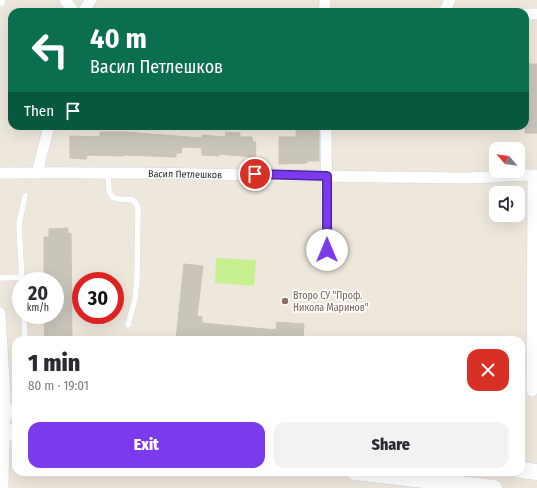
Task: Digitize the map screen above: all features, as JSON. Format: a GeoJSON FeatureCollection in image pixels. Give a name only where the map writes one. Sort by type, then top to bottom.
{"type":"FeatureCollection","features":[{"type":"Feature","properties":{"kind":"street"},"geometry":{"type":"LineString","coordinates":[[37,173],[48,130]]}},
{"type":"Feature","properties":{"kind":"street"},"geometry":{"type":"LineString","coordinates":[[326,130],[327,250]]}},
{"type":"Feature","properties":{"kind":"street","name":"Васил Петлешков"},"geometry":{"type":"LineString","coordinates":[[0,173],[197,173],[461,178],[535,175]]}},
{"type":"Feature","properties":{"kind":"street"},"geometry":{"type":"LineString","coordinates":[[532,391],[535,175]]}},
{"type":"Feature","properties":{"kind":"street"},"geometry":{"type":"LineString","coordinates":[[0,312],[7,411],[3,488]]}},
{"type":"Feature","properties":{"kind":"street"},"geometry":{"type":"LineString","coordinates":[[525,470],[537,472]]}},
{"type":"Feature","properties":{"kind":"street"},"geometry":{"type":"LineString","coordinates":[[390,476],[494,488]]}},
{"type":"Feature","properties":{"kind":"lane"},"geometry":{"type":"LineString","coordinates":[[108,173],[109,191],[112,197],[133,200],[138,205],[136,299],[128,325]]}},
{"type":"Feature","properties":{"kind":"lane"},"geometry":{"type":"LineString","coordinates":[[22,272],[19,224],[25,196]]}},
{"type":"Feature","properties":{"kind":"lane"},"geometry":{"type":"LineString","coordinates":[[0,278],[12,279]]}},
{"type":"Feature","properties":{"kind":"lane"},"geometry":{"type":"LineString","coordinates":[[25,324],[26,336]]}},
{"type":"Feature","properties":{"kind":"green space"},"geometry":{"type":"Polygon","coordinates":[[[216,258],[256,260],[254,286],[215,283],[216,258]]]}},
{"type":"Feature","properties":{"kind":"building"},"geometry":{"type":"Polygon","coordinates":[[[529,64],[537,64],[537,133],[525,133],[525,130],[529,130],[529,64]]]}},
{"type":"Feature","properties":{"kind":"building"},"geometry":{"type":"Polygon","coordinates":[[[296,130],[319,130],[319,161],[279,164],[279,137],[296,137],[296,130]]]}},
{"type":"Feature","properties":{"kind":"building"},"geometry":{"type":"Polygon","coordinates":[[[100,132],[124,132],[202,138],[202,135],[225,137],[226,132],[240,133],[240,137],[252,137],[253,142],[256,142],[255,157],[219,154],[219,156],[202,155],[202,148],[182,147],[181,153],[176,153],[176,157],[87,155],[86,159],[70,158],[70,136],[100,137],[100,132]]]}},
{"type":"Feature","properties":{"kind":"building"},"geometry":{"type":"Polygon","coordinates":[[[68,228],[68,234],[71,233],[72,336],[45,336],[44,324],[64,324],[64,272],[44,272],[44,237],[49,237],[49,229],[68,228]]]}},
{"type":"Feature","properties":{"kind":"building"},"geometry":{"type":"Polygon","coordinates":[[[184,264],[203,266],[197,316],[202,317],[202,323],[276,330],[277,322],[304,324],[303,336],[176,336],[184,264]]]}},
{"type":"Feature","properties":{"kind":"place","name":"Второ СУ \"Проф. Никола Маринов\""},"geometry":{"type":"Point","coordinates":[285,301]}},
{"type":"Feature","properties":{"kind":"route"},"geometry":{"type":"LineString","coordinates":[[255,174],[327,176],[327,250]]}}]}
